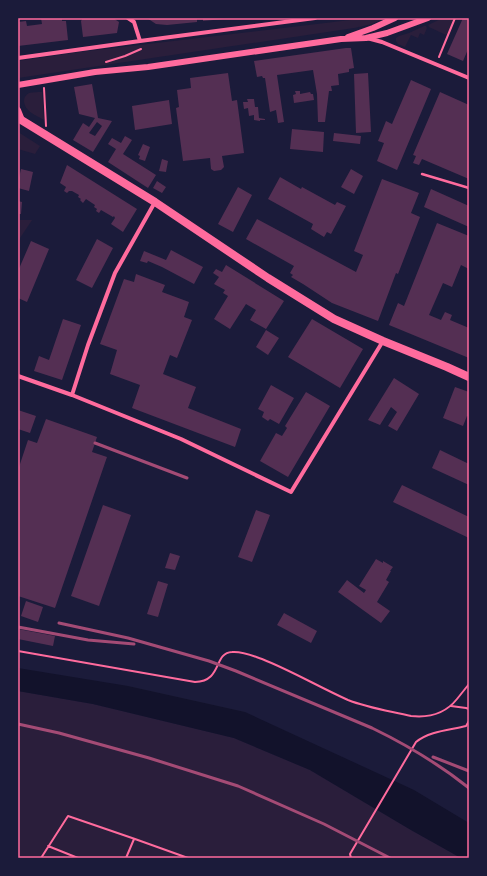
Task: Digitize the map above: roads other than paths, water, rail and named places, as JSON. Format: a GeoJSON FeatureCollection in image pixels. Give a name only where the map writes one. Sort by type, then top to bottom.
{"type":"FeatureCollection","features":[{"type":"Feature","properties":{"kind":"main road"},"geometry":{"type":"LineString","coordinates":[[20,119],[155,202],[268,278],[334,319],[469,377]]}},
{"type":"Feature","properties":{"kind":"street"},"geometry":{"type":"LineString","coordinates":[[128,18],[134,22],[140,41]]}},
{"type":"Feature","properties":{"kind":"street"},"geometry":{"type":"LineString","coordinates":[[18,58],[315,18]]}},
{"type":"Feature","properties":{"kind":"street"},"geometry":{"type":"LineString","coordinates":[[341,39],[373,28],[395,18]]}},
{"type":"Feature","properties":{"kind":"street"},"geometry":{"type":"LineString","coordinates":[[19,87],[95,72],[148,67],[341,39],[366,38],[387,33],[428,18]]}},
{"type":"Feature","properties":{"kind":"street"},"geometry":{"type":"LineString","coordinates":[[366,38],[382,42],[469,78]]}},
{"type":"Feature","properties":{"kind":"street"},"geometry":{"type":"LineString","coordinates":[[18,110],[20,119]]}},
{"type":"Feature","properties":{"kind":"street"},"geometry":{"type":"LineString","coordinates":[[72,395],[88,345],[115,273],[155,202]]}},
{"type":"Feature","properties":{"kind":"street"},"geometry":{"type":"LineString","coordinates":[[18,376],[72,395],[181,440],[291,492],[383,341]]}},
{"type":"Feature","properties":{"kind":"lane"},"geometry":{"type":"LineString","coordinates":[[422,174],[469,188]]}},
{"type":"Feature","properties":{"kind":"railway"},"geometry":{"type":"LineString","coordinates":[[95,443],[187,478]]}},
{"type":"Feature","properties":{"kind":"railway"},"geometry":{"type":"LineString","coordinates":[[59,623],[128,638],[209,661],[236,671],[385,734],[434,763],[469,788]]}},
{"type":"Feature","properties":{"kind":"railway"},"geometry":{"type":"LineString","coordinates":[[18,627],[88,640],[134,644]]}},
{"type":"Feature","properties":{"kind":"railway"},"geometry":{"type":"LineString","coordinates":[[18,724],[59,733],[149,758],[238,786],[324,824],[390,858]]}},
{"type":"Feature","properties":{"kind":"railway"},"geometry":{"type":"LineString","coordinates":[[433,757],[469,771]]}}]}
